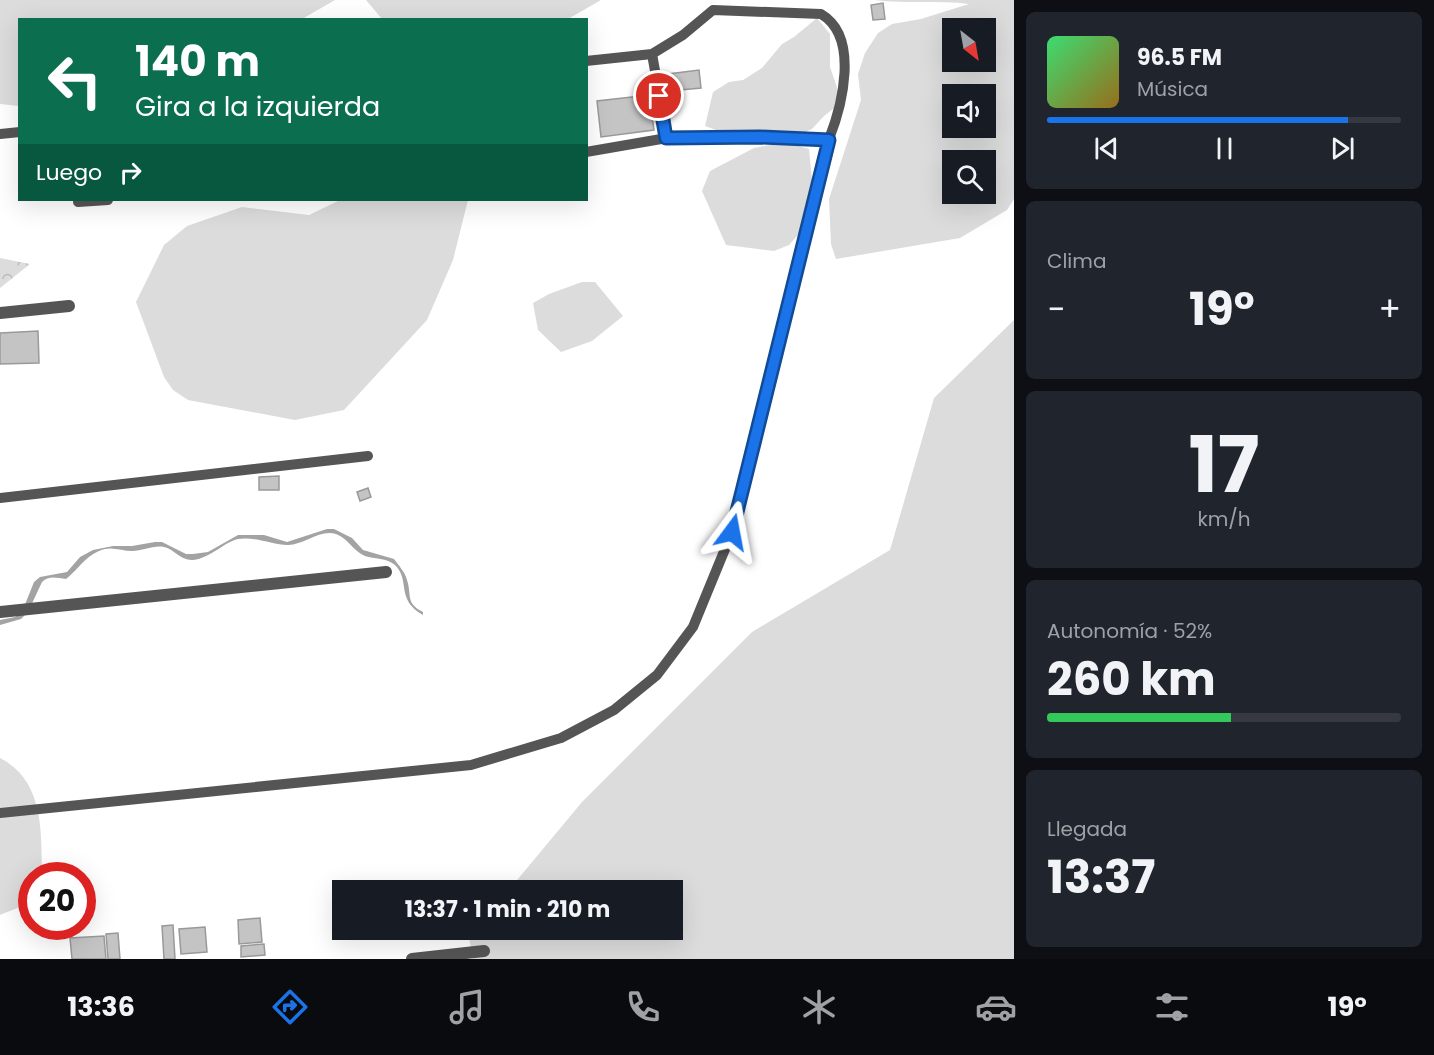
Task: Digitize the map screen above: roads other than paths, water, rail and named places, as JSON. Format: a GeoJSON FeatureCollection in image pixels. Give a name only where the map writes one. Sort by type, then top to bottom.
{"type":"FeatureCollection","features":[{"type":"Feature","properties":{"kind":"street"},"geometry":{"type":"LineString","coordinates":[[0,313],[69,306]]}},
{"type":"Feature","properties":{"kind":"street"},"geometry":{"type":"LineString","coordinates":[[0,612],[386,572]]}},
{"type":"Feature","properties":{"kind":"street"},"geometry":{"type":"LineString","coordinates":[[412,959],[484,951]]}},
{"type":"Feature","properties":{"kind":"lane"},"geometry":{"type":"LineString","coordinates":[[0,813],[471,765],[561,738],[614,710],[657,675],[693,627],[732,532],[829,140],[838,117],[843,92],[843,44],[838,31],[829,19],[821,14],[712,5],[683,35],[652,54],[588,61]]}},
{"type":"Feature","properties":{"kind":"lane"},"geometry":{"type":"LineString","coordinates":[[652,54],[666,138]]}},
{"type":"Feature","properties":{"kind":"lane"},"geometry":{"type":"LineString","coordinates":[[0,134],[18,132]]}},
{"type":"Feature","properties":{"kind":"lane"},"geometry":{"type":"LineString","coordinates":[[588,152],[666,138],[760,137],[829,140]]}},
{"type":"Feature","properties":{"kind":"lane"},"geometry":{"type":"LineString","coordinates":[[78,202],[93,201]]}},
{"type":"Feature","properties":{"kind":"lane"},"geometry":{"type":"LineString","coordinates":[[0,498],[368,456]]}}]}
